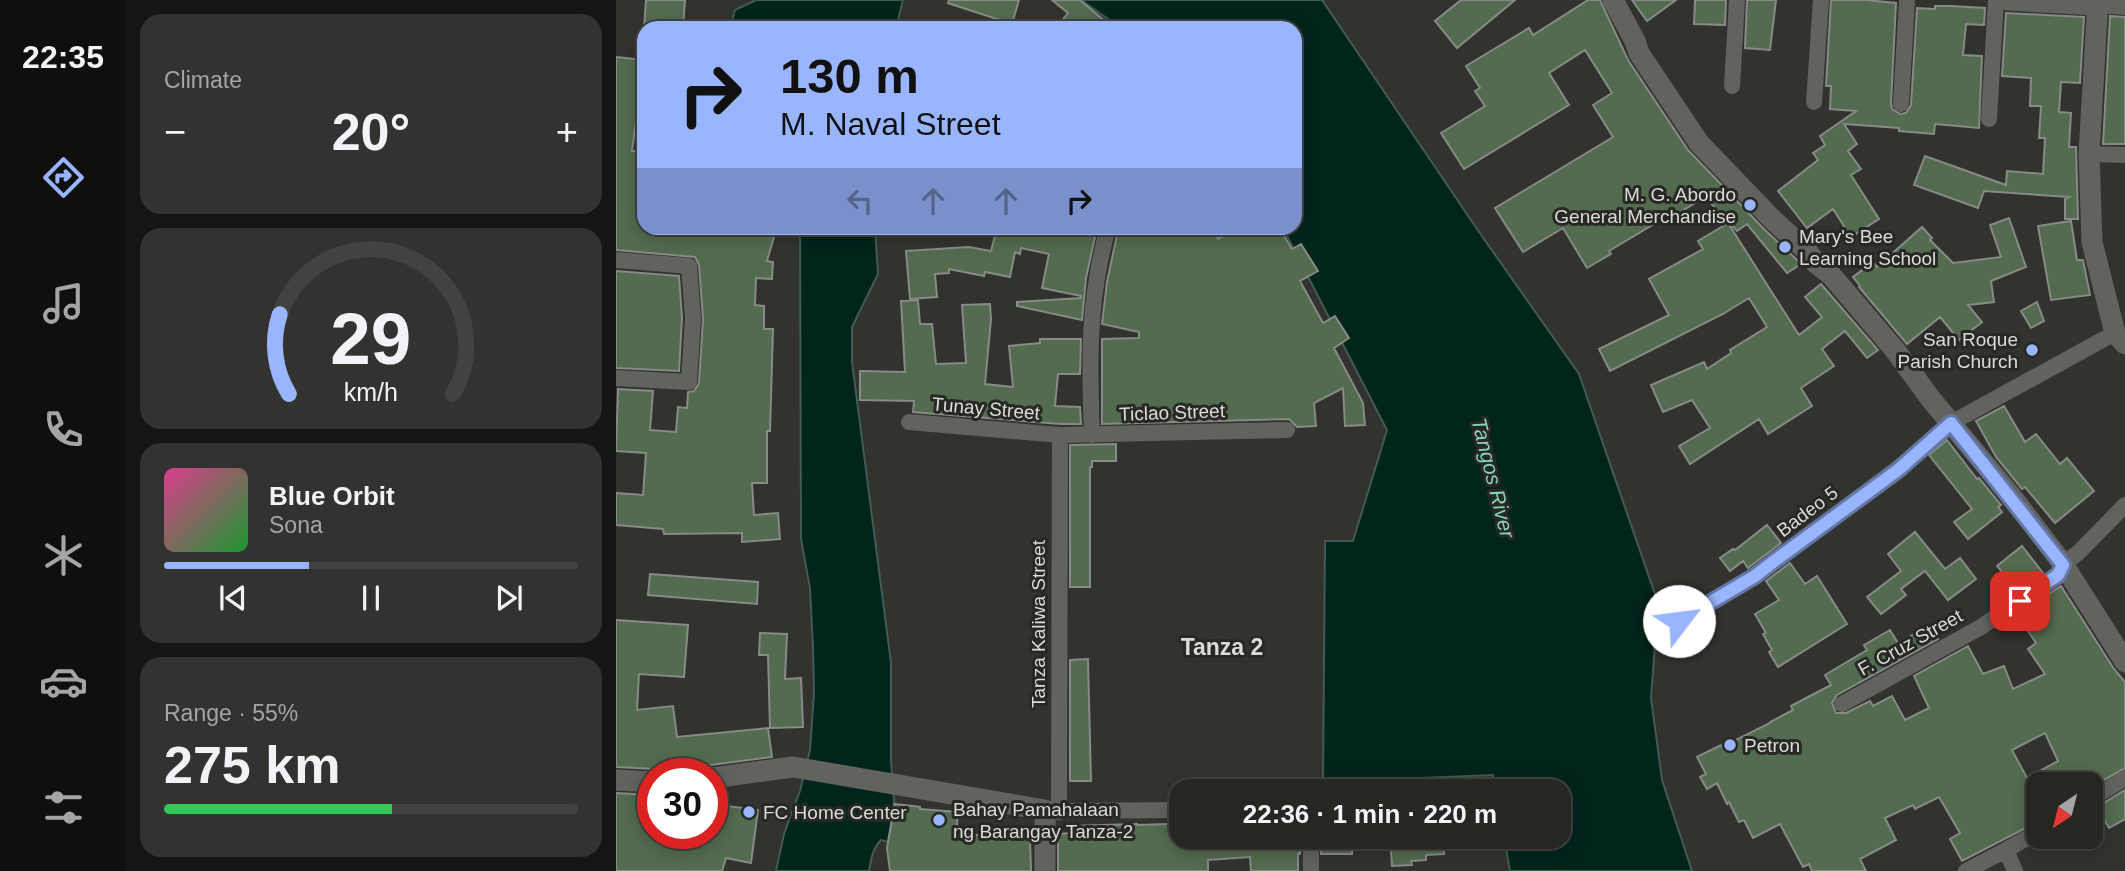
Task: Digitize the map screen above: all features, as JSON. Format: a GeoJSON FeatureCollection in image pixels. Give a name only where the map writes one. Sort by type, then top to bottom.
{"type":"FeatureCollection","features":[{"type":"Feature","properties":{"kind":"main road"},"geometry":{"type":"LineString","coordinates":[[1613,0],[1639,52],[1699,143],[1844,289],[1895,350],[2063,565],[2125,662]]}},
{"type":"Feature","properties":{"kind":"main road"},"geometry":{"type":"LineString","coordinates":[[2007,0],[2098,3],[2089,154],[2091,242],[2120,338]]}},
{"type":"Feature","properties":{"kind":"main road"},"geometry":{"type":"LineString","coordinates":[[728,776],[793,767],[1052,811],[1045,871]]}},
{"type":"Feature","properties":{"kind":"main road"},"geometry":{"type":"LineString","coordinates":[[616,780],[637,781]]}},
{"type":"Feature","properties":{"kind":"street"},"geometry":{"type":"LineString","coordinates":[[1732,86],[1737,0]]}},
{"type":"Feature","properties":{"kind":"street"},"geometry":{"type":"LineString","coordinates":[[1814,102],[1821,0]]}},
{"type":"Feature","properties":{"kind":"street"},"geometry":{"type":"LineString","coordinates":[[1901,104],[1907,0]]}},
{"type":"Feature","properties":{"kind":"street"},"geometry":{"type":"LineString","coordinates":[[1989,120],[1996,0]]}},
{"type":"Feature","properties":{"kind":"street"},"geometry":{"type":"LineString","coordinates":[[2098,3],[2125,7]]}},
{"type":"Feature","properties":{"kind":"street"},"geometry":{"type":"LineString","coordinates":[[2089,154],[2125,155]]}},
{"type":"Feature","properties":{"kind":"street"},"geometry":{"type":"LineString","coordinates":[[1092,435],[1089,365],[1094,291],[1106,235]]}},
{"type":"Feature","properties":{"kind":"street"},"geometry":{"type":"LineString","coordinates":[[616,260],[689,266],[693,318],[689,382],[616,378]]}},
{"type":"Feature","properties":{"kind":"street","name":"Badeo 5"},"geometry":{"type":"LineString","coordinates":[[1679,621],[1765,568],[1898,470],[1951,423],[2120,338]]}},
{"type":"Feature","properties":{"kind":"street","name":"Tunay Street"},"geometry":{"type":"LineString","coordinates":[[909,422],[1060,435]]}},
{"type":"Feature","properties":{"kind":"street","name":"Ticlao Street"},"geometry":{"type":"LineString","coordinates":[[1060,435],[1287,430]]}},
{"type":"Feature","properties":{"kind":"street","name":"Tanza Kaliwa Street"},"geometry":{"type":"LineString","coordinates":[[1052,811],[1060,435]]}},
{"type":"Feature","properties":{"kind":"street","name":"F. Cruz Street"},"geometry":{"type":"LineString","coordinates":[[1842,704],[1981,626],[2058,575],[2063,565],[2125,505]]}},
{"type":"Feature","properties":{"kind":"street"},"geometry":{"type":"LineString","coordinates":[[2104,791],[2125,778]]}},
{"type":"Feature","properties":{"kind":"street"},"geometry":{"type":"LineString","coordinates":[[1052,811],[1169,810]]}},
{"type":"Feature","properties":{"kind":"street"},"geometry":{"type":"LineString","coordinates":[[1966,871],[2026,838]]}},
{"type":"Feature","properties":{"kind":"street"},"geometry":{"type":"LineString","coordinates":[[1311,849],[1311,871]]}},
{"type":"Feature","properties":{"kind":"street"},"geometry":{"type":"LineString","coordinates":[[2006,850],[2015,871]]}},
{"type":"Feature","properties":{"kind":"water"},"geometry":{"type":"Polygon","coordinates":[[[756,0],[903,0],[898,21],[732,21],[735,10],[756,0]]]}},
{"type":"Feature","properties":{"kind":"water","name":"Tangos River"},"geometry":{"type":"Polygon","coordinates":[[[1081,0],[1322,0],[1579,374],[1658,603],[1651,698],[1662,780],[1692,871],[1510,871],[1506,849],[1571,849],[1571,779],[1494,779],[1493,775],[1323,779],[1325,541],[1353,541],[1387,430],[1287,235],[1302,235],[1302,21],[1111,21],[1081,0]]]}},
{"type":"Feature","properties":{"kind":"water"},"geometry":{"type":"Polygon","coordinates":[[[800,235],[875,235],[878,274],[852,327],[852,362],[891,663],[891,761],[894,802],[888,842],[881,840],[878,843],[869,871],[776,871],[784,834],[800,791],[810,750],[814,692],[813,647],[810,588],[801,539],[800,235]]]}},
{"type":"Feature","properties":{"kind":"building"},"geometry":{"type":"Polygon","coordinates":[[[646,0],[685,0],[684,21],[644,21],[646,0]]]}},
{"type":"Feature","properties":{"kind":"building"},"geometry":{"type":"Polygon","coordinates":[[[949,0],[1019,0],[1013,21],[1003,21],[948,3],[949,0]]]}},
{"type":"Feature","properties":{"kind":"building"},"geometry":{"type":"Polygon","coordinates":[[[1052,0],[1080,0],[1105,21],[1062,21],[1068,13],[1052,0]]]}},
{"type":"Feature","properties":{"kind":"building"},"geometry":{"type":"Polygon","coordinates":[[[1461,0],[1515,0],[1457,48],[1435,21],[1461,0]]]}},
{"type":"Feature","properties":{"kind":"building"},"geometry":{"type":"Polygon","coordinates":[[[1588,0],[1600,0],[1628,60],[1688,150],[1796,259],[1800,264],[1798,266],[1787,273],[1747,224],[1737,231],[1705,197],[1609,251],[1611,254],[1587,268],[1563,228],[1523,252],[1495,208],[1613,137],[1593,105],[1612,93],[1585,50],[1549,73],[1569,105],[1464,169],[1441,133],[1485,106],[1475,91],[1480,88],[1466,66],[1529,28],[1533,35],[1588,0]]]}},
{"type":"Feature","properties":{"kind":"building"},"geometry":{"type":"Polygon","coordinates":[[[1632,0],[1676,0],[1647,21],[1632,0]]]}},
{"type":"Feature","properties":{"kind":"building"},"geometry":{"type":"Polygon","coordinates":[[[1695,0],[1726,0],[1725,25],[1694,24],[1695,0]]]}},
{"type":"Feature","properties":{"kind":"building"},"geometry":{"type":"Polygon","coordinates":[[[1747,0],[1776,0],[1770,50],[1745,48],[1747,0]]]}},
{"type":"Feature","properties":{"kind":"building"},"geometry":{"type":"Polygon","coordinates":[[[1831,0],[1896,3],[1891,103],[1892,109],[1900,114],[1906,113],[1911,105],[1917,8],[1985,8],[1984,25],[1966,24],[1963,55],[1982,56],[1979,128],[1935,124],[1934,134],[1844,124],[1857,144],[1848,151],[1861,169],[1851,175],[1879,219],[1851,237],[1833,209],[1807,228],[1778,191],[1818,160],[1813,153],[1825,145],[1820,136],[1856,111],[1830,109],[1831,86],[1826,86],[1831,0]]]}},
{"type":"Feature","properties":{"kind":"building"},"geometry":{"type":"Polygon","coordinates":[[[2006,13],[2084,17],[2080,83],[2061,82],[2059,112],[2071,113],[2069,147],[2076,147],[2078,219],[2065,219],[2065,199],[2069,197],[1984,191],[1978,208],[1914,185],[1925,156],[2006,185],[2007,171],[2043,174],[2045,138],[2039,138],[2041,106],[2030,106],[2031,78],[2002,76],[2006,13]]]}},
{"type":"Feature","properties":{"kind":"building"},"geometry":{"type":"Polygon","coordinates":[[[2110,16],[2125,17],[2125,144],[2103,144],[2110,16]]]}},
{"type":"Feature","properties":{"kind":"building"},"geometry":{"type":"Polygon","coordinates":[[[616,57],[637,59],[637,114],[632,151],[637,151],[637,235],[775,235],[767,261],[773,262],[772,279],[756,278],[755,305],[764,306],[764,329],[773,329],[767,483],[752,483],[754,515],[778,513],[780,539],[742,542],[742,533],[664,534],[663,529],[616,525],[616,493],[643,495],[646,453],[616,451],[618,389],[653,391],[650,430],[676,432],[678,407],[687,408],[688,392],[694,391],[699,383],[703,319],[699,265],[695,257],[616,250],[616,57]]]}},
{"type":"Feature","properties":{"kind":"building"},"geometry":{"type":"Polygon","coordinates":[[[2009,218],[2026,267],[1991,281],[1994,302],[1968,305],[1982,322],[1959,340],[1940,317],[1907,344],[1853,277],[1873,262],[1877,267],[1922,227],[1932,238],[1930,240],[1953,263],[2001,257],[1990,225],[2009,218]]]}},
{"type":"Feature","properties":{"kind":"building"},"geometry":{"type":"Polygon","coordinates":[[[2071,221],[2077,260],[2083,260],[2090,295],[2051,300],[2038,226],[2071,221]]]}},
{"type":"Feature","properties":{"kind":"building"},"geometry":{"type":"Polygon","coordinates":[[[1728,223],[1799,335],[1822,317],[1805,297],[1821,284],[1878,350],[1867,358],[1845,331],[1822,349],[1834,366],[1801,388],[1812,406],[1768,434],[1759,419],[1690,464],[1679,446],[1710,428],[1692,400],[1663,412],[1651,385],[1704,362],[1707,369],[1731,353],[1730,350],[1767,327],[1749,298],[1610,371],[1599,349],[1669,315],[1649,279],[1703,249],[1698,241],[1728,223]]]}},
{"type":"Feature","properties":{"kind":"building"},"geometry":{"type":"Polygon","coordinates":[[[995,235],[1095,235],[1086,278],[1082,320],[1017,306],[1017,302],[1081,298],[1042,288],[1049,254],[1021,248],[1020,254],[1015,252],[1010,277],[985,272],[984,276],[949,269],[949,273],[935,274],[937,297],[910,299],[906,251],[969,247],[991,251],[995,235]]]}},
{"type":"Feature","properties":{"kind":"building"},"geometry":{"type":"Polygon","coordinates":[[[1117,235],[1216,235],[1218,239],[1225,235],[1283,235],[1292,249],[1301,244],[1318,271],[1300,281],[1323,323],[1335,316],[1349,338],[1334,348],[1363,403],[1365,425],[1345,426],[1343,388],[1314,403],[1316,426],[1297,427],[1289,419],[1102,424],[1102,339],[1139,338],[1139,332],[1102,324],[1117,235]]]}},
{"type":"Feature","properties":{"kind":"building"},"geometry":{"type":"Polygon","coordinates":[[[616,271],[679,276],[682,318],[679,371],[616,368],[616,271]]]}},
{"type":"Feature","properties":{"kind":"building"},"geometry":{"type":"Polygon","coordinates":[[[918,300],[920,324],[932,324],[936,364],[966,363],[962,305],[990,304],[985,384],[1013,387],[1009,346],[1040,343],[1040,339],[1081,339],[1080,374],[1058,374],[1055,406],[1080,407],[1081,424],[913,412],[914,401],[860,400],[860,371],[905,372],[901,301],[918,300]]]}},
{"type":"Feature","properties":{"kind":"building"},"geometry":{"type":"Polygon","coordinates":[[[2037,302],[2044,321],[2031,328],[2021,311],[2037,302]]]}},
{"type":"Feature","properties":{"kind":"building"},"geometry":{"type":"Polygon","coordinates":[[[2004,406],[2025,442],[2036,434],[2060,464],[2067,458],[2094,491],[2055,523],[1996,457],[1976,421],[2004,406]]]}},
{"type":"Feature","properties":{"kind":"building"},"geometry":{"type":"Polygon","coordinates":[[[1947,440],[2001,505],[1998,507],[2002,512],[1968,539],[1954,522],[1972,509],[1929,455],[1947,440]]]}},
{"type":"Feature","properties":{"kind":"building"},"geometry":{"type":"Polygon","coordinates":[[[1116,444],[1116,461],[1092,461],[1090,467],[1090,587],[1070,587],[1070,445],[1116,444]]]}},
{"type":"Feature","properties":{"kind":"building"},"geometry":{"type":"Polygon","coordinates":[[[1767,525],[1781,543],[1748,568],[1743,561],[1730,571],[1720,558],[1767,525]]]}},
{"type":"Feature","properties":{"kind":"building"},"geometry":{"type":"Polygon","coordinates":[[[1915,532],[1945,569],[1960,558],[1976,579],[1948,600],[1925,571],[1901,589],[1906,595],[1881,614],[1867,597],[1901,571],[1888,554],[1915,532]]]}},
{"type":"Feature","properties":{"kind":"building"},"geometry":{"type":"Polygon","coordinates":[[[2022,546],[2043,573],[2017,590],[1997,566],[2022,546]]]}},
{"type":"Feature","properties":{"kind":"building"},"geometry":{"type":"Polygon","coordinates":[[[1790,563],[1805,584],[1817,576],[1847,624],[1778,667],[1769,652],[1772,650],[1763,634],[1766,633],[1755,614],[1779,600],[1766,581],[1790,563]]]}},
{"type":"Feature","properties":{"kind":"building"},"geometry":{"type":"Polygon","coordinates":[[[650,574],[758,582],[757,604],[648,595],[650,574]]]}},
{"type":"Feature","properties":{"kind":"building"},"geometry":{"type":"Polygon","coordinates":[[[2061,586],[2125,682],[2125,768],[2104,780],[2104,772],[2038,772],[2058,761],[2045,733],[2012,750],[2026,776],[2026,828],[1962,861],[1950,839],[1960,833],[1939,797],[1915,809],[1913,805],[1885,818],[1896,840],[1860,859],[1866,871],[1812,871],[1809,864],[1803,867],[1780,824],[1753,838],[1744,820],[1739,822],[1729,802],[1727,804],[1717,783],[1707,789],[1700,777],[1706,774],[1697,757],[1770,723],[1793,710],[1791,706],[1831,685],[1825,675],[1867,650],[1864,645],[1890,630],[1898,643],[1930,625],[1938,639],[1837,695],[1832,703],[1836,713],[1846,713],[1870,701],[1873,706],[1892,696],[1905,720],[1929,708],[1914,676],[1968,646],[1983,674],[2004,666],[2013,689],[2045,674],[2028,649],[2036,643],[2017,615],[2061,586]]]}},
{"type":"Feature","properties":{"kind":"building"},"geometry":{"type":"Polygon","coordinates":[[[616,620],[688,625],[684,677],[639,674],[637,710],[673,706],[677,737],[768,728],[772,757],[728,763],[728,758],[637,758],[637,768],[616,767],[616,620]]]}},
{"type":"Feature","properties":{"kind":"building"},"geometry":{"type":"Polygon","coordinates":[[[760,633],[787,634],[785,679],[801,678],[803,727],[770,728],[768,655],[759,655],[760,633]]]}},
{"type":"Feature","properties":{"kind":"building"},"geometry":{"type":"Polygon","coordinates":[[[1088,659],[1091,781],[1070,781],[1070,660],[1088,659]]]}},
{"type":"Feature","properties":{"kind":"building"},"geometry":{"type":"Polygon","coordinates":[[[2125,790],[2125,819],[2109,828],[2104,819],[2104,803],[2125,790]]]}},
{"type":"Feature","properties":{"kind":"building"},"geometry":{"type":"Polygon","coordinates":[[[616,793],[637,794],[637,849],[728,849],[728,806],[758,810],[751,863],[726,858],[722,871],[616,871],[616,793]]]}},
{"type":"Feature","properties":{"kind":"building"},"geometry":{"type":"Polygon","coordinates":[[[895,804],[958,812],[956,837],[1011,831],[1011,838],[1030,838],[1031,871],[890,871],[887,848],[895,804]]]}},
{"type":"Feature","properties":{"kind":"building"},"geometry":{"type":"Polygon","coordinates":[[[1168,824],[1169,849],[1300,849],[1298,871],[1251,871],[1250,857],[1208,860],[1208,871],[1058,871],[1058,834],[1070,833],[1070,826],[1168,824]]]}},
{"type":"Feature","properties":{"kind":"building"},"geometry":{"type":"Polygon","coordinates":[[[1321,849],[1352,849],[1352,854],[1321,854],[1321,849]]]}},
{"type":"Feature","properties":{"kind":"building"},"geometry":{"type":"Polygon","coordinates":[[[1391,849],[1444,849],[1444,854],[1426,855],[1426,860],[1411,861],[1412,865],[1392,866],[1391,849]]]}},
{"type":"Feature","properties":{"kind":"place","name":"M. G. Abordo General Merchandise"},"geometry":{"type":"Point","coordinates":[1750,205]}},
{"type":"Feature","properties":{"kind":"place","name":"Mary's Bee Learning School"},"geometry":{"type":"Point","coordinates":[1785,247]}},
{"type":"Feature","properties":{"kind":"place","name":"San Roque Parish Church"},"geometry":{"type":"Point","coordinates":[2032,350]}},
{"type":"Feature","properties":{"kind":"place","name":"Petron"},"geometry":{"type":"Point","coordinates":[1730,745]}},
{"type":"Feature","properties":{"kind":"place","name":"FC Home Center"},"geometry":{"type":"Point","coordinates":[749,812]}},
{"type":"Feature","properties":{"kind":"place","name":"Bahay Pamahalaan ng Barangay Tanza-2"},"geometry":{"type":"Point","coordinates":[939,820]}},
{"type":"Feature","properties":{"kind":"district","name":"Tanza 2"},"geometry":{"type":"Point","coordinates":[1222,647]}},
{"type":"Feature","properties":{"kind":"route"},"geometry":{"type":"LineString","coordinates":[[1679,621],[1755,576],[1898,470],[1951,423],[2063,565],[2058,575],[2020,601]]}}]}
